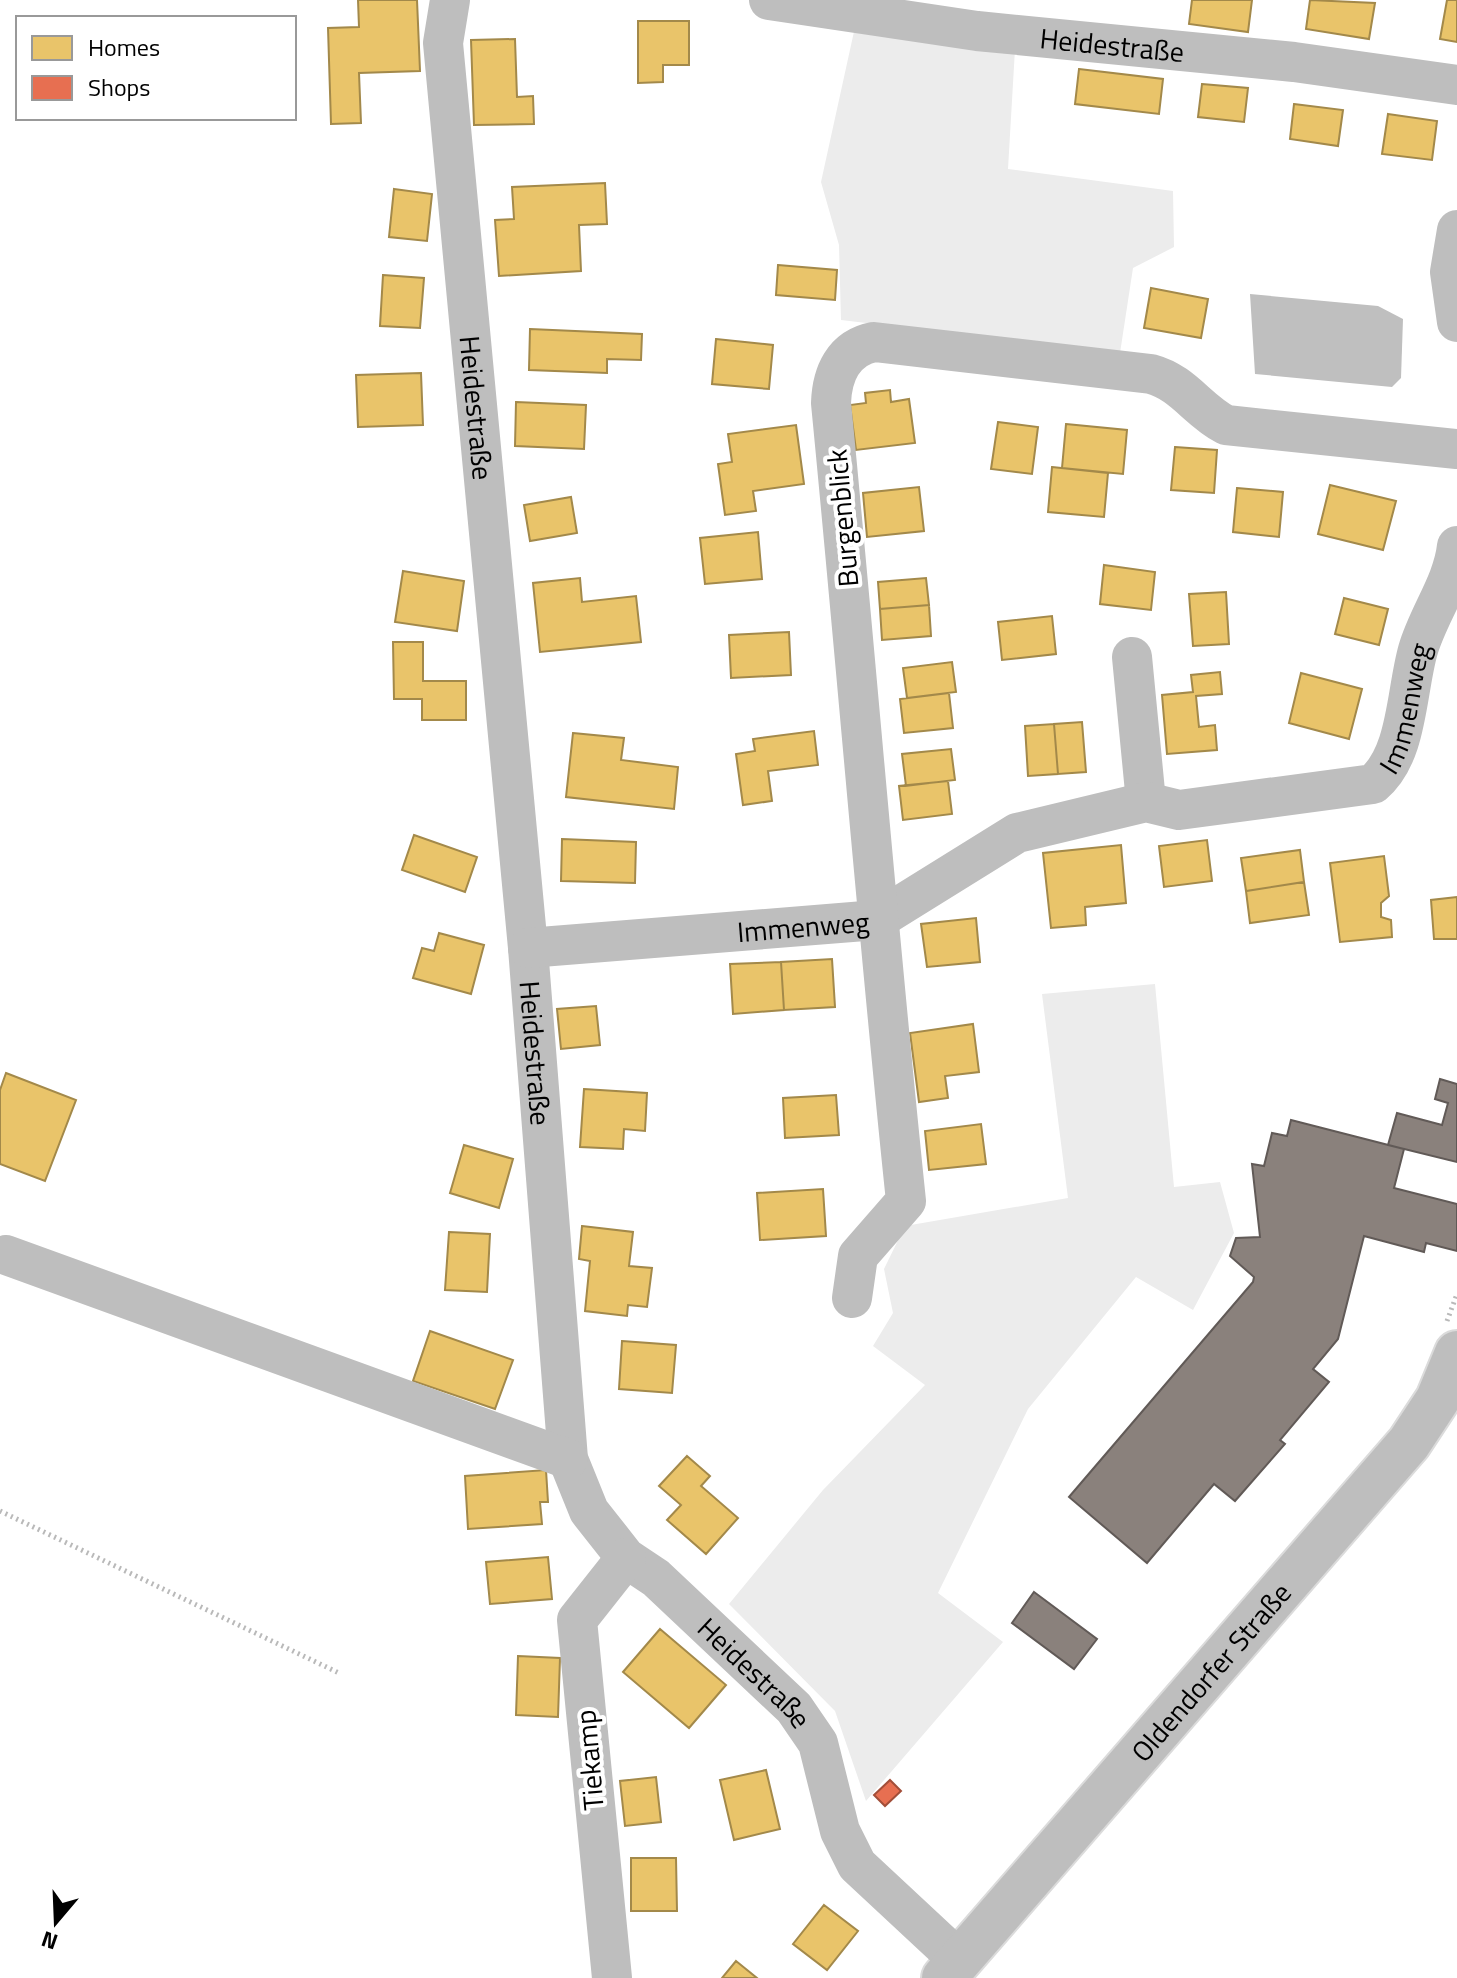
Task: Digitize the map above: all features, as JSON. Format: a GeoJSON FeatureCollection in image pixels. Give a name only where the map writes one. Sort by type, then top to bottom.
{"type":"FeatureCollection","features":[{"type":"Feature","properties":{"kind":"main road","name":"Oldendorfer Straße"},"geometry":{"type":"LineString","coordinates":[[951,1969],[1448,1402],[1457,1353]]}},
{"type":"Feature","properties":{"kind":"street","name":"Heidestraße"},"geometry":{"type":"LineString","coordinates":[[450,0],[443,43],[528,948],[568,1459],[589,1511],[626,1558],[656,1578],[794,1708],[818,1743],[840,1831],[857,1865],[951,1969]]}},
{"type":"Feature","properties":{"kind":"street","name":"Heidestraße"},"geometry":{"type":"LineString","coordinates":[[769,0],[977,31],[1294,62],[1457,85]]}},
{"type":"Feature","properties":{"kind":"street"},"geometry":{"type":"LineString","coordinates":[[1457,230],[1450,272],[1457,322]]}},
{"type":"Feature","properties":{"kind":"street","name":"Burgenblick"},"geometry":{"type":"LineString","coordinates":[[852,1298],[858,1256],[906,1201],[877,920],[869,800],[831,403],[839,366],[850,352],[874,342],[1151,374],[1170,380],[1210,417],[1226,425],[1457,449]]}},
{"type":"Feature","properties":{"kind":"street","name":"Immenweg"},"geometry":{"type":"LineString","coordinates":[[528,948],[877,920],[1017,833],[1146,802],[1179,810],[1361,787],[1384,775],[1393,763],[1418,648],[1455,561],[1457,546]]}},
{"type":"Feature","properties":{"kind":"street"},"geometry":{"type":"LineString","coordinates":[[1132,657],[1146,802]]}},
{"type":"Feature","properties":{"kind":"street"},"geometry":{"type":"LineString","coordinates":[[6,1255],[568,1459]]}},
{"type":"Feature","properties":{"kind":"street","name":"Tiekamp"},"geometry":{"type":"LineString","coordinates":[[612,1978],[577,1620],[605,1580],[626,1558]]}},
{"type":"Feature","properties":{"kind":"path"},"geometry":{"type":"LineString","coordinates":[[0,1511],[341,1674]]}},
{"type":"Feature","properties":{"kind":"shaded area"},"geometry":{"type":"Polygon","coordinates":[[[855,27],[1015,49],[1008,169],[1173,191],[1174,247],[1133,268],[1120,353],[841,320],[839,245],[821,182],[855,27]]]}},
{"type":"Feature","properties":{"kind":"shaded area"},"geometry":{"type":"Polygon","coordinates":[[[1250,294],[1378,306],[1403,319],[1401,378],[1392,387],[1255,374],[1250,294]]]}},
{"type":"Feature","properties":{"kind":"shaded area"},"geometry":{"type":"Polygon","coordinates":[[[1155,984],[1174,1187],[1220,1182],[1234,1233],[1193,1310],[1136,1277],[1028,1409],[938,1593],[1003,1642],[866,1801],[835,1711],[729,1604],[823,1490],[925,1385],[873,1346],[893,1313],[884,1269],[905,1226],[1068,1198],[1042,994],[1155,984]]]}},
{"type":"Feature","properties":{"kind":"building: Homes"},"geometry":{"type":"Polygon","coordinates":[[[358,0],[417,0],[420,71],[359,73],[361,123],[331,124],[328,28],[359,27],[358,0]]]}},
{"type":"Feature","properties":{"kind":"building: Homes"},"geometry":{"type":"Polygon","coordinates":[[[1192,0],[1252,0],[1248,32],[1189,24],[1192,0]]]}},
{"type":"Feature","properties":{"kind":"building: Homes"},"geometry":{"type":"Polygon","coordinates":[[[1310,0],[1375,3],[1369,39],[1306,29],[1310,0]]]}},
{"type":"Feature","properties":{"kind":"building: Homes"},"geometry":{"type":"Polygon","coordinates":[[[1447,0],[1457,0],[1457,42],[1440,39],[1447,0]]]}},
{"type":"Feature","properties":{"kind":"building: Homes"},"geometry":{"type":"Polygon","coordinates":[[[638,21],[689,21],[689,65],[663,65],[663,82],[638,83],[638,21]]]}},
{"type":"Feature","properties":{"kind":"building: Homes"},"geometry":{"type":"Polygon","coordinates":[[[515,39],[517,97],[533,96],[534,124],[474,125],[471,40],[515,39]]]}},
{"type":"Feature","properties":{"kind":"building: Homes"},"geometry":{"type":"Polygon","coordinates":[[[1079,69],[1163,79],[1159,114],[1075,104],[1079,69]]]}},
{"type":"Feature","properties":{"kind":"building: Homes"},"geometry":{"type":"Polygon","coordinates":[[[1202,84],[1248,88],[1244,122],[1198,117],[1202,84]]]}},
{"type":"Feature","properties":{"kind":"building: Homes"},"geometry":{"type":"Polygon","coordinates":[[[1294,104],[1343,110],[1338,146],[1290,139],[1294,104]]]}},
{"type":"Feature","properties":{"kind":"building: Homes"},"geometry":{"type":"Polygon","coordinates":[[[1388,114],[1437,121],[1432,160],[1382,154],[1388,114]]]}},
{"type":"Feature","properties":{"kind":"building: Homes"},"geometry":{"type":"Polygon","coordinates":[[[605,183],[607,224],[579,225],[581,271],[499,276],[495,220],[514,219],[512,187],[605,183]]]}},
{"type":"Feature","properties":{"kind":"building: Homes"},"geometry":{"type":"Polygon","coordinates":[[[394,189],[432,194],[427,241],[389,237],[394,189]]]}},
{"type":"Feature","properties":{"kind":"building: Homes"},"geometry":{"type":"Polygon","coordinates":[[[778,265],[837,270],[835,300],[776,295],[778,265]]]}},
{"type":"Feature","properties":{"kind":"building: Homes"},"geometry":{"type":"Polygon","coordinates":[[[383,275],[424,278],[420,328],[380,326],[383,275]]]}},
{"type":"Feature","properties":{"kind":"building: Homes"},"geometry":{"type":"Polygon","coordinates":[[[1151,288],[1208,299],[1201,338],[1144,328],[1151,288]]]}},
{"type":"Feature","properties":{"kind":"building: Homes"},"geometry":{"type":"Polygon","coordinates":[[[530,329],[642,334],[641,360],[607,359],[607,373],[529,370],[530,329]]]}},
{"type":"Feature","properties":{"kind":"building: Homes"},"geometry":{"type":"Polygon","coordinates":[[[716,339],[773,345],[769,389],[712,384],[716,339]]]}},
{"type":"Feature","properties":{"kind":"building: Homes"},"geometry":{"type":"Polygon","coordinates":[[[421,373],[423,425],[358,427],[356,375],[421,373]]]}},
{"type":"Feature","properties":{"kind":"building: Homes"},"geometry":{"type":"Polygon","coordinates":[[[890,390],[891,402],[909,399],[915,443],[856,450],[850,405],[866,403],[865,393],[890,390]]]}},
{"type":"Feature","properties":{"kind":"building: Homes"},"geometry":{"type":"Polygon","coordinates":[[[516,402],[586,405],[584,449],[515,446],[516,402]]]}},
{"type":"Feature","properties":{"kind":"building: Homes"},"geometry":{"type":"Polygon","coordinates":[[[998,422],[1038,427],[1032,474],[991,469],[998,422]]]}},
{"type":"Feature","properties":{"kind":"building: Homes"},"geometry":{"type":"Polygon","coordinates":[[[1066,424],[1127,430],[1123,474],[1062,468],[1066,424]]]}},
{"type":"Feature","properties":{"kind":"building: Homes"},"geometry":{"type":"Polygon","coordinates":[[[796,425],[804,484],[753,491],[756,511],[725,515],[718,464],[732,462],[728,434],[796,425]]]}},
{"type":"Feature","properties":{"kind":"building: Homes"},"geometry":{"type":"Polygon","coordinates":[[[1175,447],[1217,450],[1214,493],[1171,490],[1175,447]]]}},
{"type":"Feature","properties":{"kind":"building: Homes"},"geometry":{"type":"Polygon","coordinates":[[[1052,467],[1108,473],[1104,517],[1048,512],[1052,467]]]}},
{"type":"Feature","properties":{"kind":"building: Homes"},"geometry":{"type":"Polygon","coordinates":[[[1330,485],[1396,501],[1383,550],[1318,534],[1330,485]]]}},
{"type":"Feature","properties":{"kind":"building: Homes"},"geometry":{"type":"Polygon","coordinates":[[[919,487],[924,531],[867,537],[863,493],[919,487]]]}},
{"type":"Feature","properties":{"kind":"building: Homes"},"geometry":{"type":"Polygon","coordinates":[[[1237,488],[1283,492],[1279,537],[1233,532],[1237,488]]]}},
{"type":"Feature","properties":{"kind":"building: Homes"},"geometry":{"type":"Polygon","coordinates":[[[571,497],[577,533],[530,541],[524,505],[571,497]]]}},
{"type":"Feature","properties":{"kind":"building: Homes"},"geometry":{"type":"Polygon","coordinates":[[[758,532],[762,579],[705,584],[700,538],[758,532]]]}},
{"type":"Feature","properties":{"kind":"building: Homes"},"geometry":{"type":"Polygon","coordinates":[[[1104,565],[1155,572],[1151,610],[1100,604],[1104,565]]]}},
{"type":"Feature","properties":{"kind":"building: Homes"},"geometry":{"type":"Polygon","coordinates":[[[403,571],[464,581],[457,631],[395,622],[403,571]]]}},
{"type":"Feature","properties":{"kind":"building: Homes"},"geometry":{"type":"Polygon","coordinates":[[[580,578],[582,602],[636,596],[641,642],[540,652],[533,583],[580,578]]]}},
{"type":"Feature","properties":{"kind":"building: Homes"},"geometry":{"type":"Polygon","coordinates":[[[926,578],[929,605],[880,609],[878,582],[926,578]]]}},
{"type":"Feature","properties":{"kind":"building: Homes"},"geometry":{"type":"Polygon","coordinates":[[[1226,592],[1229,644],[1193,646],[1189,594],[1226,592]]]}},
{"type":"Feature","properties":{"kind":"building: Homes"},"geometry":{"type":"Polygon","coordinates":[[[1344,598],[1388,609],[1379,645],[1335,634],[1344,598]]]}},
{"type":"Feature","properties":{"kind":"building: Homes"},"geometry":{"type":"Polygon","coordinates":[[[929,605],[931,636],[882,640],[880,609],[929,605]]]}},
{"type":"Feature","properties":{"kind":"building: Homes"},"geometry":{"type":"Polygon","coordinates":[[[1052,616],[1056,654],[1002,660],[998,622],[1052,616]]]}},
{"type":"Feature","properties":{"kind":"building: Homes"},"geometry":{"type":"Polygon","coordinates":[[[789,632],[791,675],[731,678],[729,635],[789,632]]]}},
{"type":"Feature","properties":{"kind":"building: Homes"},"geometry":{"type":"Polygon","coordinates":[[[393,642],[423,642],[423,681],[466,681],[466,720],[422,720],[422,699],[394,699],[393,642]]]}},
{"type":"Feature","properties":{"kind":"building: Homes"},"geometry":{"type":"Polygon","coordinates":[[[952,662],[956,692],[907,698],[903,668],[952,662]]]}},
{"type":"Feature","properties":{"kind":"building: Homes"},"geometry":{"type":"Polygon","coordinates":[[[1220,672],[1222,694],[1196,696],[1199,727],[1215,725],[1217,750],[1167,754],[1162,695],[1193,692],[1191,675],[1220,672]]]}},
{"type":"Feature","properties":{"kind":"building: Homes"},"geometry":{"type":"Polygon","coordinates":[[[1301,673],[1362,689],[1349,739],[1289,723],[1301,673]]]}},
{"type":"Feature","properties":{"kind":"building: Homes"},"geometry":{"type":"Polygon","coordinates":[[[949,693],[953,728],[904,733],[900,699],[949,693]]]}},
{"type":"Feature","properties":{"kind":"building: Homes"},"geometry":{"type":"Polygon","coordinates":[[[1082,722],[1086,772],[1058,774],[1054,724],[1082,722]]]}},
{"type":"Feature","properties":{"kind":"building: Homes"},"geometry":{"type":"Polygon","coordinates":[[[1054,724],[1058,774],[1028,776],[1025,726],[1054,724]]]}},
{"type":"Feature","properties":{"kind":"building: Homes"},"geometry":{"type":"Polygon","coordinates":[[[814,731],[818,765],[768,771],[772,801],[743,805],[736,754],[755,751],[753,739],[814,731]]]}},
{"type":"Feature","properties":{"kind":"building: Homes"},"geometry":{"type":"Polygon","coordinates":[[[573,733],[624,738],[621,760],[678,767],[674,809],[566,797],[573,733]]]}},
{"type":"Feature","properties":{"kind":"building: Homes"},"geometry":{"type":"Polygon","coordinates":[[[951,749],[955,780],[906,786],[902,754],[951,749]]]}},
{"type":"Feature","properties":{"kind":"building: Homes"},"geometry":{"type":"Polygon","coordinates":[[[948,781],[952,814],[903,820],[899,786],[948,781]]]}},
{"type":"Feature","properties":{"kind":"building: Homes"},"geometry":{"type":"Polygon","coordinates":[[[414,835],[477,857],[465,892],[402,870],[414,835]]]}},
{"type":"Feature","properties":{"kind":"building: Homes"},"geometry":{"type":"Polygon","coordinates":[[[562,839],[636,842],[635,883],[561,881],[562,839]]]}},
{"type":"Feature","properties":{"kind":"building: Homes"},"geometry":{"type":"Polygon","coordinates":[[[1207,840],[1212,881],[1164,887],[1159,846],[1207,840]]]}},
{"type":"Feature","properties":{"kind":"building: Homes"},"geometry":{"type":"Polygon","coordinates":[[[1121,845],[1126,903],[1085,907],[1086,925],[1051,928],[1043,853],[1121,845]]]}},
{"type":"Feature","properties":{"kind":"building: Homes"},"geometry":{"type":"Polygon","coordinates":[[[1300,850],[1304,882],[1246,891],[1241,858],[1300,850]]]}},
{"type":"Feature","properties":{"kind":"building: Homes"},"geometry":{"type":"Polygon","coordinates":[[[1384,856],[1389,896],[1381,903],[1381,917],[1391,920],[1392,937],[1340,942],[1330,863],[1384,856]]]}},
{"type":"Feature","properties":{"kind":"building: Homes"},"geometry":{"type":"Polygon","coordinates":[[[1304,882],[1309,915],[1250,923],[1246,891],[1304,882]]]}},
{"type":"Feature","properties":{"kind":"building: Homes"},"geometry":{"type":"Polygon","coordinates":[[[1457,897],[1457,939],[1434,939],[1431,900],[1457,897]]]}},
{"type":"Feature","properties":{"kind":"building: Homes"},"geometry":{"type":"Polygon","coordinates":[[[976,918],[980,962],[927,967],[921,924],[976,918]]]}},
{"type":"Feature","properties":{"kind":"building: Homes"},"geometry":{"type":"Polygon","coordinates":[[[439,933],[484,945],[471,994],[413,978],[422,948],[434,951],[439,933]]]}},
{"type":"Feature","properties":{"kind":"building: Homes"},"geometry":{"type":"Polygon","coordinates":[[[832,959],[835,1007],[784,1010],[781,962],[832,959]]]}},
{"type":"Feature","properties":{"kind":"building: Homes"},"geometry":{"type":"Polygon","coordinates":[[[781,962],[784,1010],[733,1014],[730,964],[781,962]]]}},
{"type":"Feature","properties":{"kind":"building: Homes"},"geometry":{"type":"Polygon","coordinates":[[[596,1006],[600,1045],[561,1049],[557,1009],[596,1006]]]}},
{"type":"Feature","properties":{"kind":"building: Homes"},"geometry":{"type":"Polygon","coordinates":[[[973,1024],[979,1072],[945,1076],[948,1098],[919,1102],[910,1033],[973,1024]]]}},
{"type":"Feature","properties":{"kind":"building: Homes"},"geometry":{"type":"Polygon","coordinates":[[[6,1073],[76,1100],[45,1181],[0,1164],[0,1090],[6,1073]]]}},
{"type":"Feature","properties":{"kind":"building: Homes"},"geometry":{"type":"Polygon","coordinates":[[[584,1089],[647,1093],[645,1131],[624,1129],[623,1149],[580,1147],[584,1089]]]}},
{"type":"Feature","properties":{"kind":"building: Homes"},"geometry":{"type":"Polygon","coordinates":[[[836,1095],[839,1135],[785,1138],[783,1098],[836,1095]]]}},
{"type":"Feature","properties":{"kind":"building: Homes"},"geometry":{"type":"Polygon","coordinates":[[[981,1124],[986,1164],[929,1170],[925,1131],[981,1124]]]}},
{"type":"Feature","properties":{"kind":"building: Homes"},"geometry":{"type":"Polygon","coordinates":[[[464,1145],[513,1159],[499,1208],[450,1193],[464,1145]]]}},
{"type":"Feature","properties":{"kind":"building: Homes"},"geometry":{"type":"Polygon","coordinates":[[[823,1189],[826,1236],[760,1240],[757,1193],[823,1189]]]}},
{"type":"Feature","properties":{"kind":"building: Homes"},"geometry":{"type":"Polygon","coordinates":[[[582,1226],[633,1232],[629,1266],[652,1268],[647,1307],[628,1305],[627,1316],[585,1311],[590,1261],[579,1259],[582,1226]]]}},
{"type":"Feature","properties":{"kind":"building: Homes"},"geometry":{"type":"Polygon","coordinates":[[[449,1232],[490,1234],[487,1292],[445,1290],[449,1232]]]}},
{"type":"Feature","properties":{"kind":"building: Homes"},"geometry":{"type":"Polygon","coordinates":[[[430,1331],[513,1360],[495,1409],[413,1381],[430,1331]]]}},
{"type":"Feature","properties":{"kind":"building: Homes"},"geometry":{"type":"Polygon","coordinates":[[[622,1341],[676,1345],[672,1393],[619,1389],[622,1341]]]}},
{"type":"Feature","properties":{"kind":"building: Homes"},"geometry":{"type":"Polygon","coordinates":[[[687,1456],[710,1476],[701,1486],[738,1518],[706,1554],[667,1520],[681,1505],[659,1486],[687,1456]]]}},
{"type":"Feature","properties":{"kind":"building: Homes"},"geometry":{"type":"Polygon","coordinates":[[[546,1470],[548,1502],[540,1502],[542,1524],[468,1529],[465,1476],[546,1470]]]}},
{"type":"Feature","properties":{"kind":"building: Homes"},"geometry":{"type":"Polygon","coordinates":[[[548,1557],[552,1599],[490,1604],[486,1562],[548,1557]]]}},
{"type":"Feature","properties":{"kind":"building: Homes"},"geometry":{"type":"Polygon","coordinates":[[[660,1629],[726,1685],[689,1728],[623,1672],[660,1629]]]}},
{"type":"Feature","properties":{"kind":"building: Homes"},"geometry":{"type":"Polygon","coordinates":[[[518,1656],[560,1658],[558,1717],[516,1715],[518,1656]]]}},
{"type":"Feature","properties":{"kind":"building: Homes"},"geometry":{"type":"Polygon","coordinates":[[[766,1770],[780,1829],[734,1840],[720,1780],[766,1770]]]}},
{"type":"Feature","properties":{"kind":"building: Homes"},"geometry":{"type":"Polygon","coordinates":[[[656,1777],[661,1822],[625,1826],[620,1781],[656,1777]]]}},
{"type":"Feature","properties":{"kind":"building: Homes"},"geometry":{"type":"Polygon","coordinates":[[[631,1858],[676,1858],[677,1911],[631,1911],[631,1858]]]}},
{"type":"Feature","properties":{"kind":"building: Homes"},"geometry":{"type":"Polygon","coordinates":[[[824,1905],[858,1931],[827,1970],[793,1944],[824,1905]]]}},
{"type":"Feature","properties":{"kind":"building: Homes"},"geometry":{"type":"Polygon","coordinates":[[[736,1961],[757,1978],[722,1978],[736,1961]]]}},
{"type":"Feature","properties":{"kind":"building: Shops"},"geometry":{"type":"Polygon","coordinates":[[[890,1780],[901,1791],[885,1806],[874,1795],[890,1780]]]}},
{"type":"Feature","properties":{"kind":"building: Industry"},"geometry":{"type":"Polygon","coordinates":[[[1440,1079],[1457,1084],[1457,1162],[1388,1145],[1397,1113],[1442,1125],[1448,1103],[1435,1099],[1440,1079]]]}},
{"type":"Feature","properties":{"kind":"building: Industry"},"geometry":{"type":"Polygon","coordinates":[[[1291,1120],[1404,1149],[1394,1188],[1457,1204],[1457,1251],[1426,1243],[1424,1252],[1364,1236],[1338,1339],[1313,1369],[1329,1382],[1280,1440],[1285,1444],[1235,1501],[1214,1484],[1147,1563],[1069,1497],[1253,1282],[1254,1277],[1230,1256],[1236,1238],[1260,1237],[1252,1164],[1264,1166],[1272,1133],[1287,1136],[1291,1120]]]}},
{"type":"Feature","properties":{"kind":"building: Industry"},"geometry":{"type":"Polygon","coordinates":[[[1034,1592],[1097,1639],[1074,1669],[1012,1623],[1034,1592]]]}}]}
